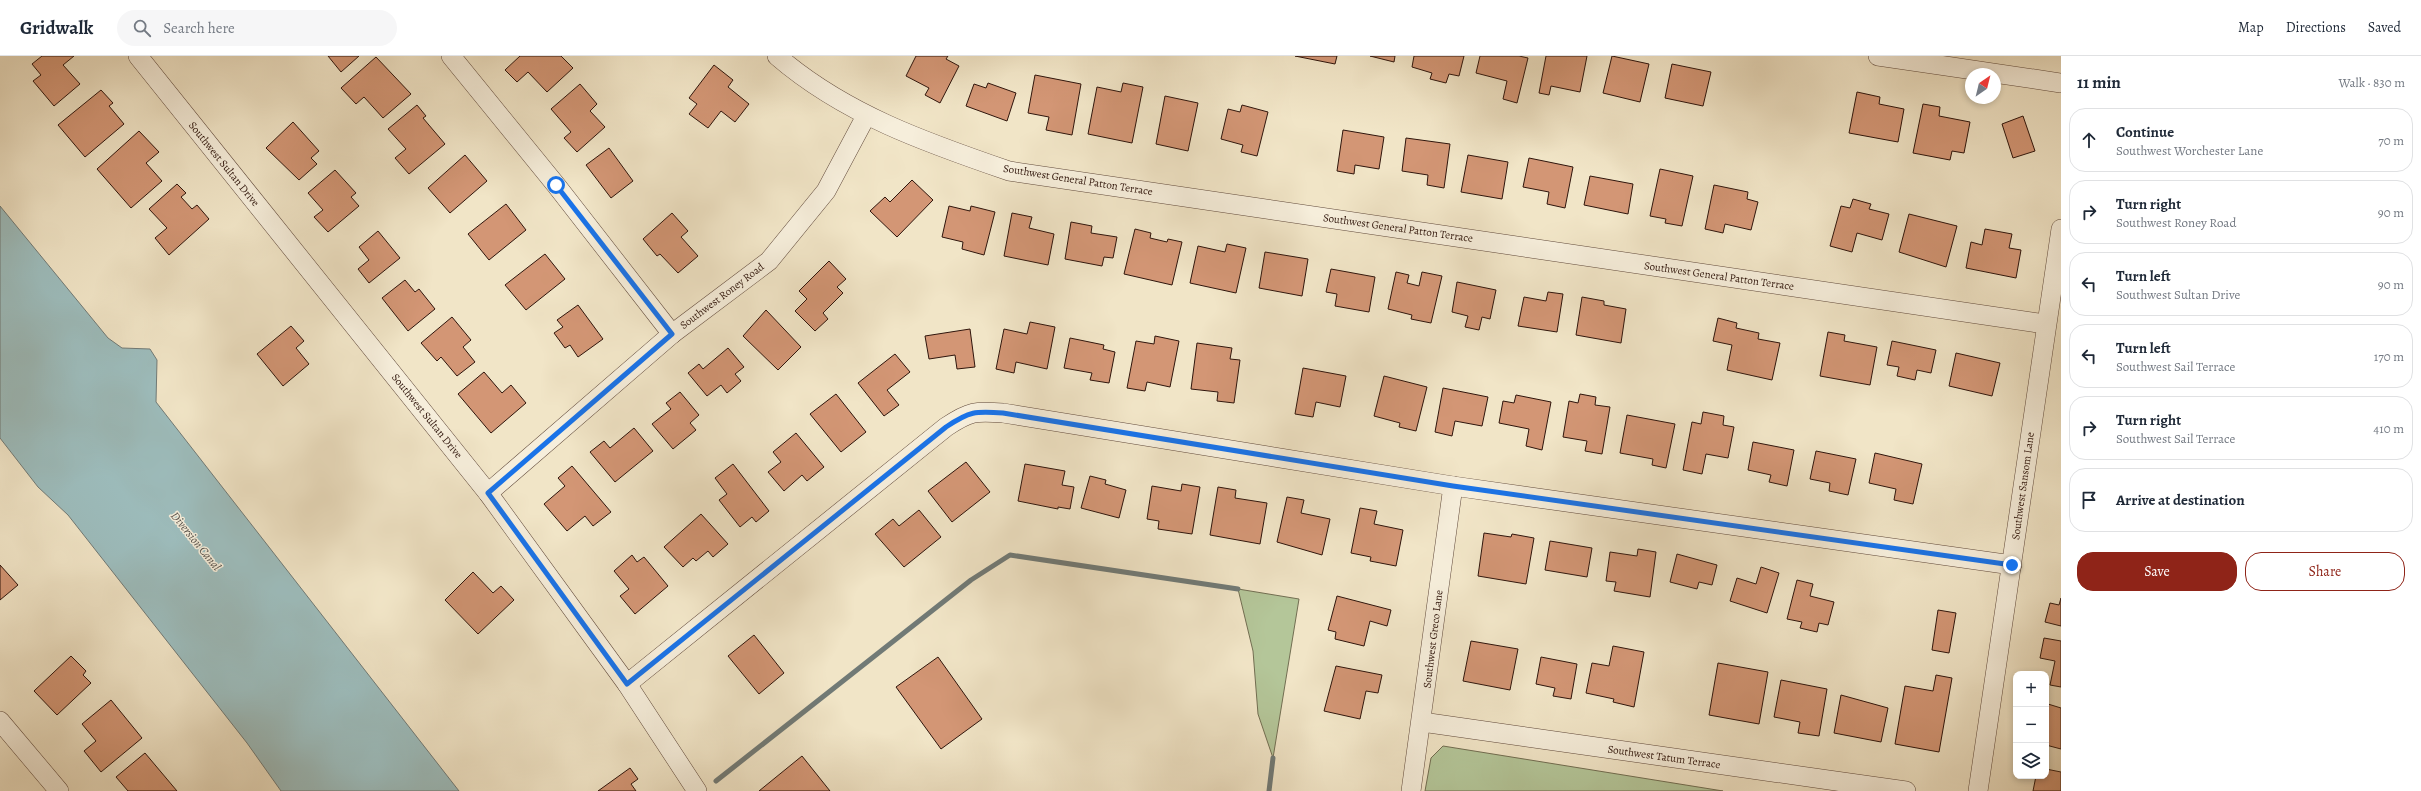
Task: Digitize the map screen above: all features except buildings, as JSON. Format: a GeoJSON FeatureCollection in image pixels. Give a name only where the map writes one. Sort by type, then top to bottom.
{"type":"FeatureCollection","features":[{"type":"Feature","properties":{"kind":"street","name":"Southwest Sultan Drive"},"geometry":{"type":"LineString","coordinates":[[138,56],[488,493],[627,684],[697,791]]}},
{"type":"Feature","properties":{"kind":"street"},"geometry":{"type":"LineString","coordinates":[[451,56],[556,185],[672,334]]}},
{"type":"Feature","properties":{"kind":"street","name":"Southwest General Patton Terrace"},"geometry":{"type":"LineString","coordinates":[[777,56],[794,71],[866,116],[932,145],[1009,171],[2045,324]]}},
{"type":"Feature","properties":{"kind":"street"},"geometry":{"type":"LineString","coordinates":[[1878,56],[2061,83]]}},
{"type":"Feature","properties":{"kind":"street","name":"Southwest Roney Road"},"geometry":{"type":"LineString","coordinates":[[488,493],[672,334],[769,261],[826,190],[866,116]]}},
{"type":"Feature","properties":{"kind":"street","name":"Southwest Sansom Lane"},"geometry":{"type":"LineString","coordinates":[[1978,791],[2012,565],[2045,324],[2061,229]]}},
{"type":"Feature","properties":{"kind":"street"},"geometry":{"type":"LineString","coordinates":[[627,684],[946,427],[961,417],[975,411],[1011,414],[1453,486],[2012,565]]}},
{"type":"Feature","properties":{"kind":"street","name":"Southwest Greco Lane"},"geometry":{"type":"LineString","coordinates":[[1411,791],[1422,722],[1453,486]]}},
{"type":"Feature","properties":{"kind":"street"},"geometry":{"type":"LineString","coordinates":[[0,721],[59,791]]}},
{"type":"Feature","properties":{"kind":"street","name":"Southwest Tatum Terrace"},"geometry":{"type":"LineString","coordinates":[[1422,722],[1906,791]]}},
{"type":"Feature","properties":{"kind":"green space"},"geometry":{"type":"Polygon","coordinates":[[[1238,589],[1299,599],[1273,758],[1258,714],[1253,651],[1238,589]]]}},
{"type":"Feature","properties":{"kind":"green space"},"geometry":{"type":"Polygon","coordinates":[[[1443,746],[1723,791],[1425,791],[1431,758],[1443,746]]]}},
{"type":"Feature","properties":{"kind":"water","name":"Diversion Canal"},"geometry":{"type":"Polygon","coordinates":[[[0,206],[108,338],[122,348],[150,349],[157,360],[156,402],[459,791],[281,791],[247,743],[68,515],[38,487],[0,438],[0,206]]]}},
{"type":"Feature","properties":{"kind":"waterway"},"geometry":{"type":"LineString","coordinates":[[716,781],[971,580],[1010,555],[1238,589]]}},
{"type":"Feature","properties":{"kind":"waterway"},"geometry":{"type":"LineString","coordinates":[[1269,791],[1273,758]]}},
{"type":"Feature","properties":{"kind":"route"},"geometry":{"type":"LineString","coordinates":[[556,185],[672,334],[488,493],[627,684],[946,427],[961,417],[975,411],[1003,413],[1453,486],[2012,565]]}}]}
